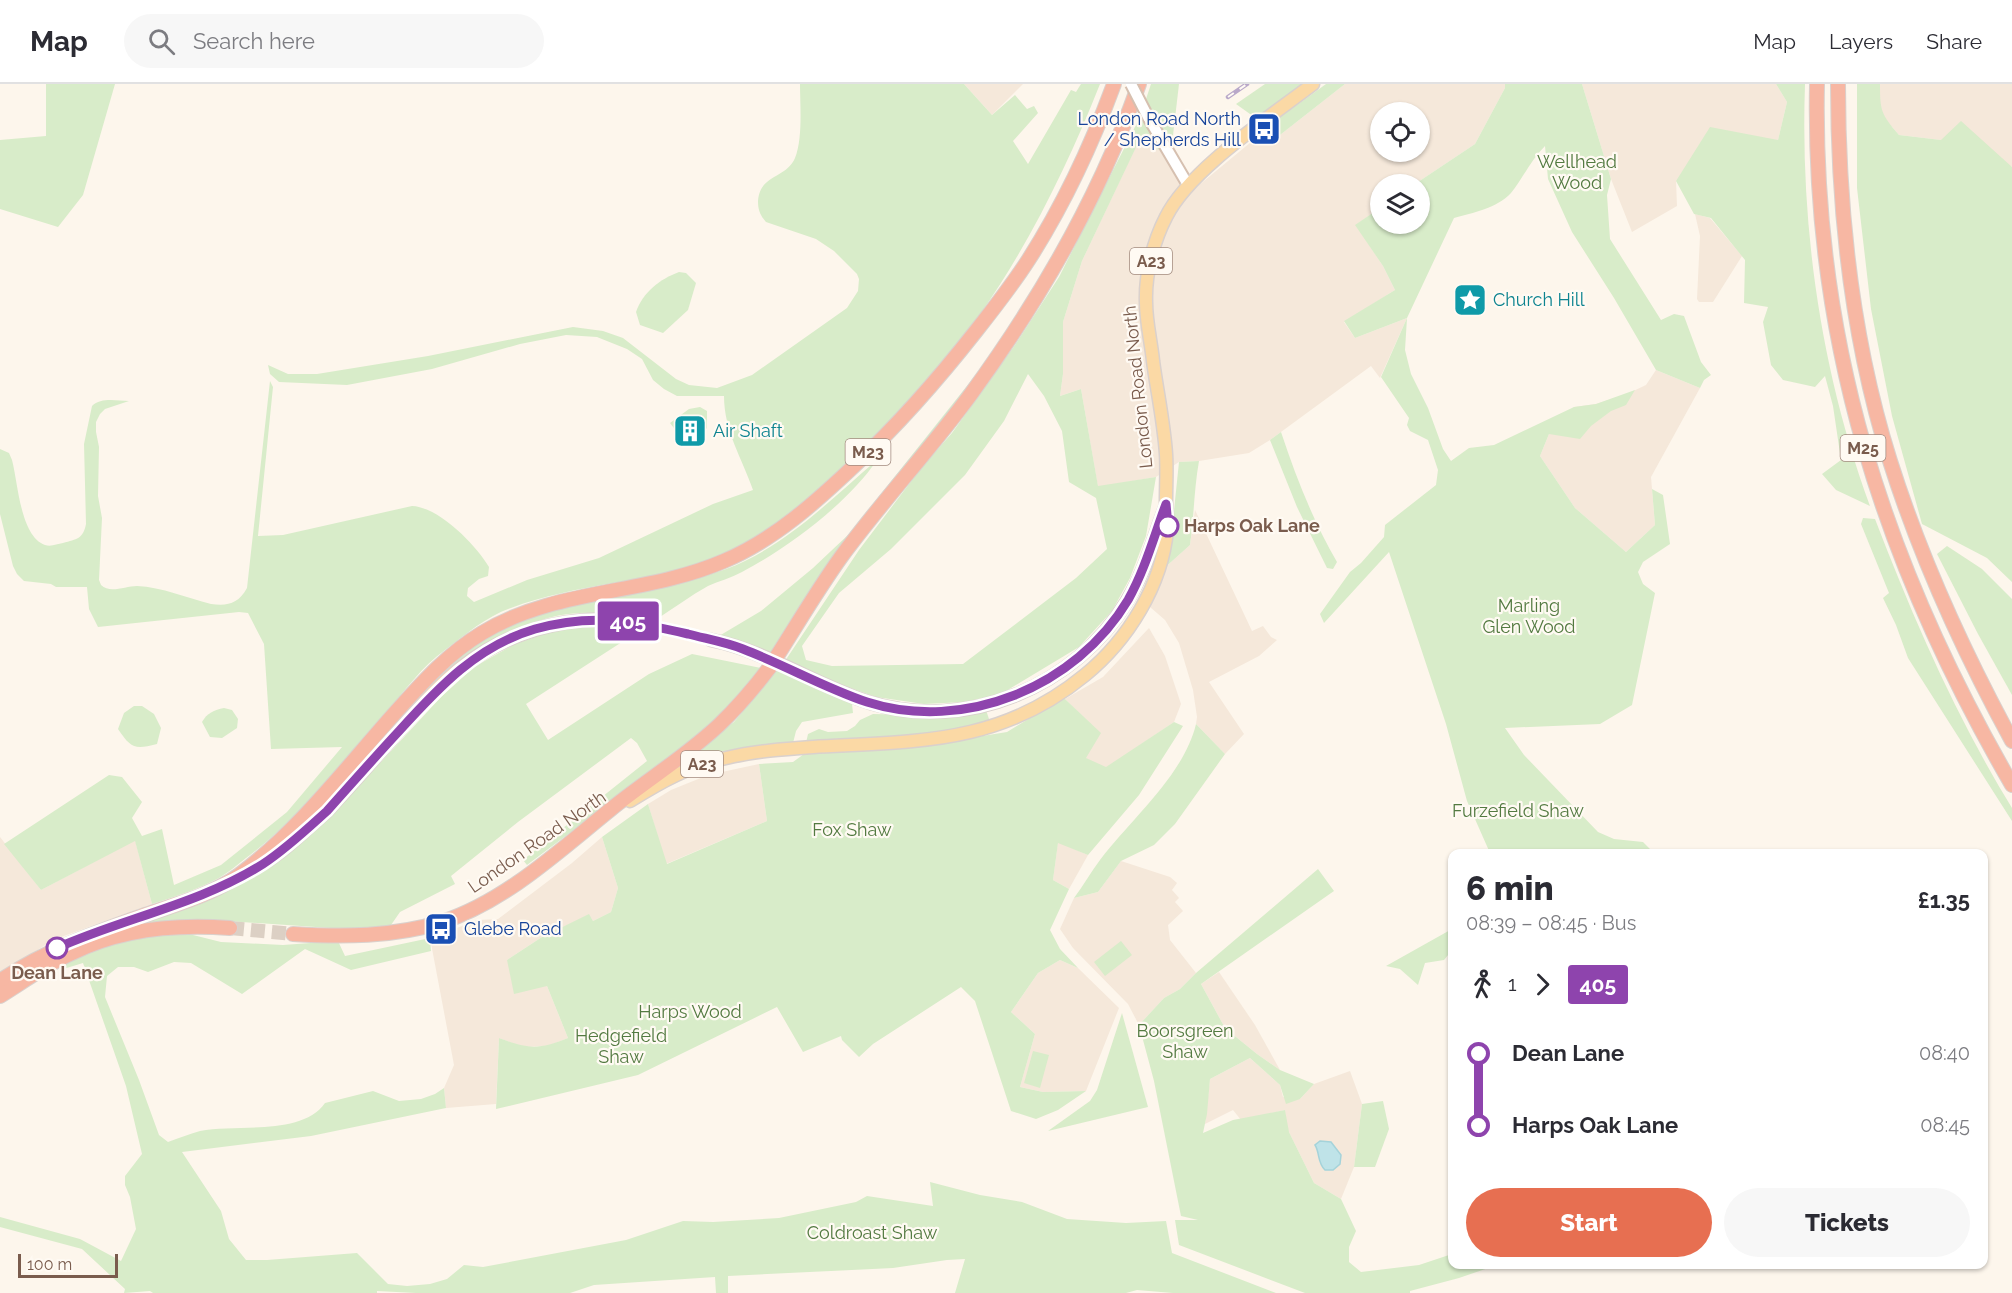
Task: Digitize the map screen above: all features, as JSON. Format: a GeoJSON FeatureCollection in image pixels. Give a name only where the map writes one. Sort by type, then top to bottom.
{"type":"FeatureCollection","features":[{"type":"Feature","properties":{"kind":"highway","name":"M23"},"geometry":{"type":"LineString","coordinates":[[235,878],[304,816],[425,680],[473,639],[511,617],[544,605],[673,578],[724,561],[771,535],[846,474],[921,398],[1010,288],[1030,257],[1081,163],[1114,84]]}},
{"type":"Feature","properties":{"kind":"highway","name":"M23"},"geometry":{"type":"LineString","coordinates":[[612,808],[718,725],[753,689],[774,662],[841,557],[949,423],[993,364],[1067,247],[1115,148],[1140,84]]}},
{"type":"Feature","properties":{"kind":"highway","name":"M25"},"geometry":{"type":"LineString","coordinates":[[1817,84],[1818,179],[1827,277],[1846,384],[1864,452],[1887,521],[1919,599],[1959,687],[2012,785]]}},
{"type":"Feature","properties":{"kind":"highway","name":"M25"},"geometry":{"type":"LineString","coordinates":[[1838,84],[1839,146],[1847,251],[1857,321],[1880,425],[1900,492],[1929,569],[1967,655],[2012,741]]}},
{"type":"Feature","properties":{"kind":"highway","name":"London Road North"},"geometry":{"type":"LineString","coordinates":[[293,934],[389,933],[426,926],[459,915],[506,890],[612,808]]}},
{"type":"Feature","properties":{"kind":"highway"},"geometry":{"type":"LineString","coordinates":[[0,981],[67,944],[182,902],[235,878]]}},
{"type":"Feature","properties":{"kind":"highway"},"geometry":{"type":"LineString","coordinates":[[0,996],[58,960],[111,938],[151,930],[187,927],[230,928]]}},
{"type":"Feature","properties":{"kind":"main road"},"geometry":{"type":"LineString","coordinates":[[1131,84],[1188,185]]}},
{"type":"Feature","properties":{"kind":"main road","name":"London Road North"},"geometry":{"type":"LineString","coordinates":[[612,808],[628,802],[669,777],[729,757],[760,751],[925,740],[963,735],[997,725],[1042,704],[1074,684],[1114,647],[1133,621],[1149,591],[1163,551],[1168,527],[1166,454],[1146,304],[1146,286],[1156,241],[1166,215],[1188,185],[1223,154],[1313,84]]}},
{"type":"Feature","properties":{"kind":"main road","name":"London Road North"},"geometry":{"type":"LineString","coordinates":[[711,640],[741,648],[853,696],[885,706],[945,711],[996,703],[1032,688],[1062,670],[1106,630],[1129,599],[1143,569],[1166,504]]}},
{"type":"Feature","properties":{"kind":"main road"},"geometry":{"type":"LineString","coordinates":[[235,878],[262,865],[307,830],[327,811],[436,690],[462,667],[489,649],[518,635],[565,622],[616,620],[649,625]]}},
{"type":"Feature","properties":{"kind":"shaded area"},"geometry":{"type":"Polygon","coordinates":[[[964,84],[1023,84],[992,115],[964,84]]]}},
{"type":"Feature","properties":{"kind":"shaded area"},"geometry":{"type":"Polygon","coordinates":[[[1345,84],[1505,84],[1475,144],[1430,174],[1370,174],[1370,215],[1356,225],[1383,266],[1395,290],[1344,322],[1355,338],[1407,318],[1380,378],[1371,366],[1249,453],[1179,462],[1156,477],[1098,487],[1081,389],[1060,396],[1063,374],[1063,322],[1082,261],[1139,140],[1164,152],[1187,195],[1268,128],[1280,135],[1345,84]]]}},
{"type":"Feature","properties":{"kind":"shaded area"},"geometry":{"type":"Polygon","coordinates":[[[1582,84],[1776,84],[1787,102],[1778,140],[1676,181],[1677,206],[1632,232],[1611,179],[1582,84]]]}},
{"type":"Feature","properties":{"kind":"shaded area"},"geometry":{"type":"Polygon","coordinates":[[[1880,84],[2012,84],[2012,167],[1941,140],[1899,135],[1880,109],[1880,84]]]}},
{"type":"Feature","properties":{"kind":"shaded area"},"geometry":{"type":"Polygon","coordinates":[[[1695,214],[1710,218],[1742,256],[1713,302],[1699,302],[1697,299],[1700,236],[1695,214]]]}},
{"type":"Feature","properties":{"kind":"shaded area"},"geometry":{"type":"Polygon","coordinates":[[[1656,370],[1700,388],[1651,477],[1655,525],[1626,552],[1575,508],[1540,456],[1549,434],[1574,407],[1596,404],[1627,394],[1646,385],[1656,370]]]}},
{"type":"Feature","properties":{"kind":"shaded area"},"geometry":{"type":"Polygon","coordinates":[[[1195,510],[1252,631],[1263,626],[1271,637],[1277,640],[1259,656],[1209,682],[1244,734],[1225,754],[1196,724],[1193,690],[1179,643],[1165,620],[1150,607],[1161,571],[1190,545],[1195,510]]]}},
{"type":"Feature","properties":{"kind":"shaded area"},"geometry":{"type":"Polygon","coordinates":[[[1149,628],[1165,656],[1181,704],[1174,722],[1106,768],[1085,758],[1100,733],[1065,699],[1103,677],[1149,628]]]}},
{"type":"Feature","properties":{"kind":"shaded area"},"geometry":{"type":"Polygon","coordinates":[[[759,764],[767,821],[666,864],[648,804],[671,790],[708,775],[759,764]]]}},
{"type":"Feature","properties":{"kind":"shaded area"},"geometry":{"type":"Polygon","coordinates":[[[0,837],[41,890],[135,840],[152,904],[53,940],[0,974],[0,837]]]}},
{"type":"Feature","properties":{"kind":"shaded area"},"geometry":{"type":"Polygon","coordinates":[[[602,837],[618,888],[611,912],[593,921],[589,915],[542,937],[507,960],[547,986],[568,1038],[548,1046],[522,1047],[499,1038],[496,1104],[446,1108],[444,1088],[454,1065],[430,938],[478,920],[498,919],[572,863],[602,837]]]}},
{"type":"Feature","properties":{"kind":"shaded area"},"geometry":{"type":"Polygon","coordinates":[[[1058,842],[1088,855],[1069,889],[1053,880],[1058,842]]]}},
{"type":"Feature","properties":{"kind":"shaded area"},"geometry":{"type":"Polygon","coordinates":[[[1121,861],[1170,877],[1177,883],[1172,890],[1179,898],[1175,902],[1183,911],[1168,925],[1170,940],[1196,973],[1180,989],[1164,998],[1139,1025],[1128,1004],[1073,948],[1060,929],[1074,898],[1098,892],[1121,861]]]}},
{"type":"Feature","properties":{"kind":"shaded area"},"geometry":{"type":"Polygon","coordinates":[[[1060,960],[1078,968],[1119,1008],[1086,1091],[1043,1092],[1020,1087],[1035,1034],[1011,1012],[1038,973],[1060,960]]]}},
{"type":"Feature","properties":{"kind":"shaded area"},"geometry":{"type":"Polygon","coordinates":[[[1219,972],[1255,1025],[1280,1070],[1225,1028],[1201,984],[1219,972]]]}},
{"type":"Feature","properties":{"kind":"shaded area"},"geometry":{"type":"Polygon","coordinates":[[[1250,1058],[1280,1085],[1283,1097],[1300,1099],[1314,1084],[1350,1071],[1362,1104],[1354,1167],[1341,1199],[1314,1183],[1286,1126],[1285,1110],[1241,1120],[1233,1110],[1205,1124],[1210,1079],[1250,1058]]]}},
{"type":"Feature","properties":{"kind":"green space"},"geometry":{"type":"Polygon","coordinates":[[[46,84],[115,84],[83,195],[58,227],[0,209],[0,140],[46,136],[46,84]]]}},
{"type":"Feature","properties":{"kind":"green space"},"geometry":{"type":"Polygon","coordinates":[[[800,84],[964,84],[992,115],[1015,95],[1027,109],[1034,106],[1038,113],[1013,141],[1028,164],[1071,90],[1076,92],[1081,84],[1100,84],[1068,159],[1031,233],[1010,269],[964,337],[894,417],[818,491],[786,518],[752,541],[715,558],[665,573],[561,593],[502,611],[485,621],[437,656],[421,671],[319,789],[284,825],[233,868],[211,882],[152,904],[135,841],[41,890],[4,844],[109,775],[122,777],[142,802],[132,818],[142,836],[162,829],[174,885],[221,865],[287,812],[342,747],[271,749],[264,644],[248,613],[239,612],[98,627],[89,609],[87,587],[56,587],[51,584],[24,581],[13,566],[0,514],[0,449],[9,453],[12,460],[25,520],[37,540],[50,546],[76,539],[83,533],[86,524],[84,444],[92,406],[104,400],[129,401],[105,409],[96,422],[99,447],[98,496],[102,518],[99,580],[101,585],[109,589],[137,586],[156,588],[217,605],[236,601],[247,588],[270,381],[273,387],[258,536],[283,535],[412,506],[423,508],[456,529],[475,548],[489,567],[488,576],[479,579],[468,588],[467,596],[474,602],[527,580],[599,558],[713,504],[753,490],[730,433],[724,396],[677,396],[653,380],[642,359],[627,349],[597,337],[566,335],[520,344],[432,369],[347,385],[279,382],[270,374],[268,365],[288,374],[317,374],[428,356],[573,327],[603,331],[623,338],[676,379],[689,385],[717,388],[752,375],[847,308],[858,291],[857,274],[834,251],[816,239],[766,222],[759,210],[758,201],[763,186],[791,165],[798,150],[801,111],[800,84]]]}},
{"type":"Feature","properties":{"kind":"green space"},"geometry":{"type":"Polygon","coordinates":[[[1151,84],[1179,84],[1172,144],[1168,145],[1146,99],[1151,84]]]}},
{"type":"Feature","properties":{"kind":"green space"},"geometry":{"type":"Polygon","coordinates":[[[1265,84],[1303,84],[1257,119],[1236,104],[1265,84]]]}},
{"type":"Feature","properties":{"kind":"green space"},"geometry":{"type":"Polygon","coordinates":[[[1326,84],[1345,84],[1280,135],[1268,126],[1326,84]]]}},
{"type":"Feature","properties":{"kind":"green space","name":"Wellhead Wood"},"geometry":{"type":"Polygon","coordinates":[[[1505,84],[1582,84],[1611,179],[1607,195],[1610,239],[1661,320],[1674,314],[1684,316],[1701,362],[1711,375],[1704,380],[1700,388],[1656,370],[1572,232],[1548,179],[1545,146],[1511,193],[1499,203],[1454,218],[1407,318],[1355,338],[1344,321],[1395,290],[1383,266],[1355,225],[1370,215],[1370,234],[1430,234],[1430,174],[1475,144],[1505,84]]]}},
{"type":"Feature","properties":{"kind":"green space"},"geometry":{"type":"Polygon","coordinates":[[[1776,84],[1805,84],[1806,191],[1817,298],[1838,404],[1870,506],[1836,490],[1822,474],[1841,460],[1833,406],[1825,376],[1815,387],[1783,380],[1771,365],[1763,322],[1768,307],[1744,303],[1745,260],[1711,218],[1694,214],[1676,181],[1710,127],[1778,140],[1787,102],[1776,84]]]}},
{"type":"Feature","properties":{"kind":"green space"},"geometry":{"type":"Polygon","coordinates":[[[1857,84],[1880,84],[1883,112],[1899,135],[1941,140],[1961,121],[2012,167],[2012,582],[1987,558],[1922,524],[1892,416],[1871,309],[1857,188],[1857,84]]]}},
{"type":"Feature","properties":{"kind":"green space"},"geometry":{"type":"Polygon","coordinates":[[[1141,115],[1164,152],[1139,141],[1082,261],[1063,322],[1063,374],[1060,396],[1081,389],[1098,486],[1156,477],[1146,536],[1130,578],[1112,611],[1079,647],[1001,694],[964,702],[924,704],[876,697],[828,680],[785,661],[859,550],[922,467],[952,433],[1015,345],[1059,277],[1141,115]],[[1028,374],[1004,421],[965,475],[891,549],[839,593],[802,646],[806,660],[832,666],[963,664],[1076,578],[1107,549],[1096,498],[1069,482],[1062,431],[1044,396],[1028,374]]]}},
{"type":"Feature","properties":{"kind":"green space"},"geometry":{"type":"Polygon","coordinates":[[[679,272],[686,273],[696,283],[688,310],[663,333],[640,325],[636,312],[643,298],[659,282],[679,272]]]}},
{"type":"Feature","properties":{"kind":"green space","name":"Marling Glen Wood"},"geometry":{"type":"Polygon","coordinates":[[[1407,318],[1405,350],[1411,374],[1428,408],[1443,449],[1451,461],[1469,448],[1494,445],[1574,407],[1596,404],[1635,390],[1626,405],[1611,411],[1591,426],[1580,439],[1549,434],[1540,456],[1575,508],[1626,552],[1655,525],[1652,489],[1663,495],[1670,544],[1643,562],[1638,572],[1643,584],[1655,593],[1632,705],[1600,724],[1505,728],[1524,755],[1598,832],[1614,839],[1643,842],[1650,849],[1488,849],[1467,801],[1446,724],[1389,552],[1324,623],[1320,614],[1350,572],[1384,537],[1385,525],[1436,485],[1438,470],[1428,440],[1410,431],[1407,425],[1409,418],[1381,377],[1407,318]]]}},
{"type":"Feature","properties":{"kind":"green space"},"geometry":{"type":"Polygon","coordinates":[[[990,357],[772,653],[719,636],[761,611],[813,568],[849,534],[990,357]]]}},
{"type":"Feature","properties":{"kind":"green space"},"geometry":{"type":"Polygon","coordinates":[[[700,407],[707,411],[707,428],[697,439],[685,438],[670,423],[689,409],[700,407]]]}},
{"type":"Feature","properties":{"kind":"green space"},"geometry":{"type":"Polygon","coordinates":[[[1281,432],[1320,531],[1337,562],[1333,569],[1327,568],[1297,507],[1270,440],[1281,432]]]}},
{"type":"Feature","properties":{"kind":"green space"},"geometry":{"type":"Polygon","coordinates":[[[877,460],[834,508],[797,537],[760,562],[734,576],[708,586],[657,619],[602,613],[562,615],[523,626],[480,649],[426,695],[316,813],[418,695],[442,670],[483,639],[511,624],[571,604],[665,586],[726,569],[748,560],[806,521],[877,460]]]}},
{"type":"Feature","properties":{"kind":"green space"},"geometry":{"type":"Polygon","coordinates":[[[1199,461],[1190,545],[1161,571],[1172,530],[1179,462],[1199,461]]]}},
{"type":"Feature","properties":{"kind":"green space"},"geometry":{"type":"Polygon","coordinates":[[[1863,518],[1875,519],[1954,703],[2012,808],[2012,821],[1908,658],[1883,598],[1889,593],[1861,524],[1863,518]]]}},
{"type":"Feature","properties":{"kind":"green space"},"geometry":{"type":"Polygon","coordinates":[[[1947,546],[1982,569],[2012,599],[2012,695],[1937,554],[1947,546]]]}},
{"type":"Feature","properties":{"kind":"green space"},"geometry":{"type":"Polygon","coordinates":[[[623,626],[639,631],[526,704],[548,740],[649,674],[692,654],[761,668],[749,686],[699,736],[527,865],[523,860],[647,761],[637,743],[631,738],[518,822],[451,876],[455,884],[400,912],[391,925],[374,931],[227,921],[182,921],[114,929],[219,894],[267,868],[344,802],[441,697],[474,667],[515,644],[561,628],[623,626]]]}},
{"type":"Feature","properties":{"kind":"green space"},"geometry":{"type":"Polygon","coordinates":[[[777,670],[852,704],[853,713],[802,722],[796,731],[793,743],[729,752],[667,771],[734,722],[777,670]]]}},
{"type":"Feature","properties":{"kind":"green space"},"geometry":{"type":"Polygon","coordinates":[[[1065,699],[1101,733],[1086,758],[1106,767],[1174,722],[1183,726],[1139,795],[1088,855],[1058,843],[1053,880],[1069,889],[1050,930],[1060,949],[1078,968],[1060,960],[1038,973],[1011,1012],[1035,1034],[1020,1087],[1043,1092],[1086,1091],[1058,1110],[1036,1119],[1011,1111],[975,1001],[961,987],[873,1044],[859,1057],[842,1040],[841,1036],[803,1052],[777,1007],[638,1075],[496,1109],[499,1038],[534,1047],[549,1045],[568,1038],[547,986],[514,994],[507,960],[542,937],[589,914],[593,921],[611,912],[618,888],[602,837],[648,804],[667,864],[767,821],[759,764],[793,762],[804,754],[915,747],[1007,732],[1065,699]]]}},
{"type":"Feature","properties":{"kind":"green space"},"geometry":{"type":"Polygon","coordinates":[[[134,706],[142,706],[154,714],[161,728],[157,744],[134,746],[118,729],[124,713],[134,706]]]}},
{"type":"Feature","properties":{"kind":"green space"},"geometry":{"type":"Polygon","coordinates":[[[224,708],[232,710],[238,719],[237,728],[222,738],[210,737],[202,722],[211,712],[224,708]]]}},
{"type":"Feature","properties":{"kind":"green space"},"geometry":{"type":"Polygon","coordinates":[[[986,710],[990,722],[924,736],[806,743],[808,734],[819,729],[828,732],[847,731],[860,720],[873,714],[956,716],[986,710]]]}},
{"type":"Feature","properties":{"kind":"green space"},"geometry":{"type":"Polygon","coordinates":[[[1196,724],[1225,754],[1175,824],[1154,845],[1121,861],[1098,892],[1074,898],[1100,860],[1169,779],[1190,743],[1196,724]]]}},
{"type":"Feature","properties":{"kind":"green space","name":"Boorsgreen Shaw"},"geometry":{"type":"Polygon","coordinates":[[[1318,869],[1334,891],[1201,984],[1225,1028],[1280,1070],[1314,1084],[1300,1099],[1286,1104],[1280,1085],[1250,1058],[1210,1079],[1203,1133],[1233,1120],[1285,1110],[1289,1132],[1314,1183],[1341,1199],[1356,1231],[1349,1247],[1349,1262],[1361,1272],[1419,1265],[1448,1255],[1448,1269],[1485,1269],[1410,1291],[1410,1293],[1305,1293],[1179,1245],[1175,1220],[1198,1220],[1181,1216],[1154,1081],[1139,1025],[1164,998],[1180,989],[1318,869]]]}},
{"type":"Feature","properties":{"kind":"green space"},"geometry":{"type":"Polygon","coordinates":[[[1448,931],[1448,955],[1444,960],[1425,963],[1418,985],[1400,969],[1386,966],[1448,931]]]}},
{"type":"Feature","properties":{"kind":"green space","name":"Coldroast Shaw"},"geometry":{"type":"Polygon","coordinates":[[[185,933],[221,942],[283,945],[338,941],[345,956],[430,938],[431,951],[351,970],[305,949],[242,994],[191,963],[174,962],[148,972],[134,967],[118,967],[107,976],[105,997],[159,1135],[168,1142],[200,1131],[285,1125],[315,1113],[325,1103],[373,1091],[399,1101],[421,1099],[444,1088],[446,1108],[311,1136],[182,1152],[221,1211],[229,1239],[246,1260],[357,1253],[388,1284],[407,1286],[430,1284],[447,1279],[464,1265],[483,1267],[626,1240],[683,1221],[713,1222],[779,1218],[856,1202],[867,1196],[933,1206],[930,1182],[980,1195],[1022,1202],[1067,1219],[1126,1223],[1166,1221],[1172,1253],[1276,1293],[1173,1293],[1137,1290],[1126,1293],[955,1293],[965,1259],[893,1268],[728,1276],[728,1293],[716,1293],[715,1277],[594,1285],[570,1293],[377,1291],[377,1293],[153,1293],[150,1291],[124,1293],[125,1289],[82,1249],[0,1227],[0,1217],[80,1239],[121,1261],[136,1229],[130,1197],[125,1185],[125,1176],[142,1154],[126,1086],[83,963],[60,970],[68,961],[98,948],[137,939],[185,933]]]}},
{"type":"Feature","properties":{"kind":"green space"},"geometry":{"type":"Polygon","coordinates":[[[1121,941],[1132,955],[1105,976],[1094,962],[1121,941]]]}},
{"type":"Feature","properties":{"kind":"green space"},"geometry":{"type":"Polygon","coordinates":[[[1122,1013],[1148,1107],[1048,1131],[1090,1101],[1097,1090],[1122,1013]]]}},
{"type":"Feature","properties":{"kind":"green space"},"geometry":{"type":"Polygon","coordinates":[[[1033,1051],[1049,1055],[1040,1088],[1024,1083],[1033,1051]]]}},
{"type":"Feature","properties":{"kind":"green space"},"geometry":{"type":"Polygon","coordinates":[[[1383,1101],[1389,1129],[1375,1167],[1354,1167],[1362,1104],[1383,1101]]]}},
{"type":"Feature","properties":{"kind":"water"},"geometry":{"type":"Polygon","coordinates":[[[1320,1141],[1331,1142],[1341,1155],[1340,1164],[1333,1170],[1325,1170],[1321,1164],[1315,1145],[1320,1141]]]}},
{"type":"Feature","properties":{"kind":"tunnel"},"geometry":{"type":"LineString","coordinates":[[649,625],[711,640]]}},
{"type":"Feature","properties":{"kind":"tunnel"},"geometry":{"type":"LineString","coordinates":[[230,928],[293,934]]}},
{"type":"Feature","properties":{"kind":"railway"},"geometry":{"type":"LineString","coordinates":[[1228,97],[1247,84]]}},
{"type":"Feature","properties":{"kind":"bus line","name":"405"},"geometry":{"type":"LineString","coordinates":[[57,948],[182,902],[262,865],[307,830],[327,811],[449,677],[475,657],[518,635],[565,622],[600,619],[632,621],[727,643],[879,705],[931,711],[975,708],[1018,695],[1032,688],[1062,670],[1101,637],[1129,599],[1149,555],[1166,504],[1168,526]]}},
{"type":"Feature","properties":{"kind":"place","name":"London Road North / Shepherds Hill"},"geometry":{"type":"Point","coordinates":[1264,129]}},
{"type":"Feature","properties":{"kind":"place","name":"Church Hill"},"geometry":{"type":"Point","coordinates":[1470,300]}},
{"type":"Feature","properties":{"kind":"place","name":"Air Shaft"},"geometry":{"type":"Point","coordinates":[690,431]}},
{"type":"Feature","properties":{"kind":"place","name":"Harps Oak Lane"},"geometry":{"type":"Point","coordinates":[1168,526]}},
{"type":"Feature","properties":{"kind":"place","name":"Glebe Road"},"geometry":{"type":"Point","coordinates":[441,929]}},
{"type":"Feature","properties":{"kind":"place","name":"Dean Lane"},"geometry":{"type":"Point","coordinates":[57,948]}},
{"type":"Feature","properties":{"kind":"park label","name":"Furzefield Shaw"},"geometry":{"type":"Point","coordinates":[1518,811]}},
{"type":"Feature","properties":{"kind":"park label","name":"Fox Shaw"},"geometry":{"type":"Point","coordinates":[852,830]}},
{"type":"Feature","properties":{"kind":"park label","name":"Harps Wood"},"geometry":{"type":"Point","coordinates":[690,1012]}},
{"type":"Feature","properties":{"kind":"park label","name":"Hedgefield Shaw"},"geometry":{"type":"Point","coordinates":[621,1046]}}]}
